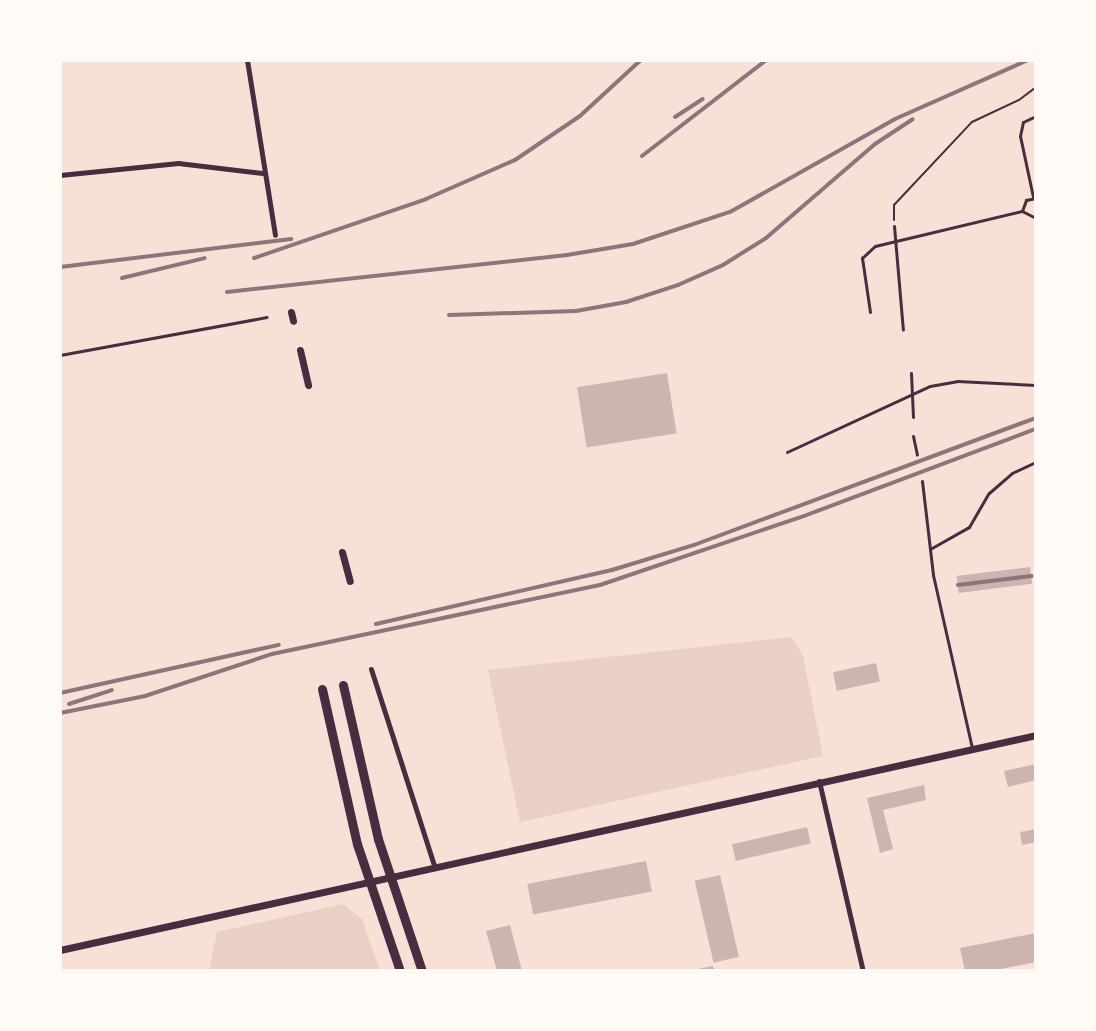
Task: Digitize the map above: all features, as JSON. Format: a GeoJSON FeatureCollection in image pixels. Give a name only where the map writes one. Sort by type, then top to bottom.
{"type":"FeatureCollection","features":[{"type":"Feature","properties":{"kind":"main road"},"geometry":{"type":"LineString","coordinates":[[343,684],[390,878],[422,971]]}},
{"type":"Feature","properties":{"kind":"main road"},"geometry":{"type":"LineString","coordinates":[[322,689],[369,882],[399,971]]}},
{"type":"Feature","properties":{"kind":"street"},"geometry":{"type":"LineString","coordinates":[[247,60],[262,173],[275,235]]}},
{"type":"Feature","properties":{"kind":"street"},"geometry":{"type":"LineString","coordinates":[[60,175],[178,163],[262,173]]}},
{"type":"Feature","properties":{"kind":"street"},"geometry":{"type":"LineString","coordinates":[[291,312],[293,321]]}},
{"type":"Feature","properties":{"kind":"street"},"geometry":{"type":"LineString","coordinates":[[300,350],[308,386]]}},
{"type":"Feature","properties":{"kind":"street"},"geometry":{"type":"LineString","coordinates":[[342,552],[350,580]]}},
{"type":"Feature","properties":{"kind":"street"},"geometry":{"type":"LineString","coordinates":[[371,669],[435,868]]}},
{"type":"Feature","properties":{"kind":"street"},"geometry":{"type":"LineString","coordinates":[[60,950],[1036,735]]}},
{"type":"Feature","properties":{"kind":"street"},"geometry":{"type":"LineString","coordinates":[[819,781],[863,971]]}},
{"type":"Feature","properties":{"kind":"lane"},"geometry":{"type":"LineString","coordinates":[[60,99],[60,118]]}},
{"type":"Feature","properties":{"kind":"lane"},"geometry":{"type":"LineString","coordinates":[[1022,211],[1026,200],[1034,197],[1020,136],[1023,122],[1036,116]]}},
{"type":"Feature","properties":{"kind":"lane"},"geometry":{"type":"LineString","coordinates":[[870,312],[862,258],[875,246],[1022,211],[1036,218]]}},
{"type":"Feature","properties":{"kind":"lane"},"geometry":{"type":"LineString","coordinates":[[894,226],[903,330]]}},
{"type":"Feature","properties":{"kind":"lane"},"geometry":{"type":"LineString","coordinates":[[60,355],[267,317]]}},
{"type":"Feature","properties":{"kind":"lane"},"geometry":{"type":"LineString","coordinates":[[911,373],[913,417]]}},
{"type":"Feature","properties":{"kind":"lane"},"geometry":{"type":"LineString","coordinates":[[787,452],[930,386],[957,381],[1036,385]]}},
{"type":"Feature","properties":{"kind":"lane"},"geometry":{"type":"LineString","coordinates":[[913,436],[917,455]]}},
{"type":"Feature","properties":{"kind":"lane"},"geometry":{"type":"LineString","coordinates":[[930,549],[969,527],[989,493],[1012,474],[1036,462]]}},
{"type":"Feature","properties":{"kind":"lane"},"geometry":{"type":"LineString","coordinates":[[922,481],[930,549],[973,750]]}},
{"type":"Feature","properties":{"kind":"path"},"geometry":{"type":"LineString","coordinates":[[894,226],[894,205],[944,149],[972,122],[1019,100],[1036,87]]}},
{"type":"Feature","properties":{"kind":"shaded area"},"geometry":{"type":"Polygon","coordinates":[[[792,637],[803,656],[823,756],[520,822],[488,670],[792,637]]]}},
{"type":"Feature","properties":{"kind":"shaded area"},"geometry":{"type":"Polygon","coordinates":[[[343,904],[362,919],[380,971],[209,971],[217,932],[343,904]]]}},
{"type":"Feature","properties":{"kind":"building"},"geometry":{"type":"Polygon","coordinates":[[[667,373],[677,433],[587,447],[577,387],[667,373]]]}},
{"type":"Feature","properties":{"kind":"building"},"geometry":{"type":"Polygon","coordinates":[[[1030,567],[1032,584],[959,593],[957,576],[1030,567]]]}},
{"type":"Feature","properties":{"kind":"building"},"geometry":{"type":"Polygon","coordinates":[[[876,663],[880,682],[837,691],[833,672],[876,663]]]}},
{"type":"Feature","properties":{"kind":"building"},"geometry":{"type":"Polygon","coordinates":[[[1036,764],[1036,780],[1008,787],[1004,771],[1036,764]]]}},
{"type":"Feature","properties":{"kind":"building"},"geometry":{"type":"Polygon","coordinates":[[[924,785],[926,800],[883,810],[893,849],[880,853],[867,798],[924,785]]]}},
{"type":"Feature","properties":{"kind":"building"},"geometry":{"type":"Polygon","coordinates":[[[807,827],[811,844],[736,861],[732,844],[807,827]]]}},
{"type":"Feature","properties":{"kind":"building"},"geometry":{"type":"Polygon","coordinates":[[[1036,829],[1036,842],[1022,845],[1020,832],[1036,829]]]}},
{"type":"Feature","properties":{"kind":"building"},"geometry":{"type":"Polygon","coordinates":[[[646,861],[652,891],[533,915],[527,884],[646,861]]]}},
{"type":"Feature","properties":{"kind":"building"},"geometry":{"type":"Polygon","coordinates":[[[720,875],[739,957],[714,963],[695,881],[720,875]]]}},
{"type":"Feature","properties":{"kind":"building"},"geometry":{"type":"Polygon","coordinates":[[[510,925],[522,971],[497,971],[486,931],[510,925]]]}},
{"type":"Feature","properties":{"kind":"building"},"geometry":{"type":"Polygon","coordinates":[[[1036,933],[1036,962],[991,971],[965,971],[960,948],[1036,933]]]}},
{"type":"Feature","properties":{"kind":"building"},"geometry":{"type":"Polygon","coordinates":[[[713,966],[715,971],[692,971],[692,970],[713,966]]]}},
{"type":"Feature","properties":{"kind":"railway"},"geometry":{"type":"LineString","coordinates":[[254,258],[426,199],[515,160],[580,116],[641,60]]}},
{"type":"Feature","properties":{"kind":"railway"},"geometry":{"type":"LineString","coordinates":[[642,156],[766,60]]}},
{"type":"Feature","properties":{"kind":"railway"},"geometry":{"type":"LineString","coordinates":[[227,292],[567,255],[633,244],[730,212],[895,119],[1028,60]]}},
{"type":"Feature","properties":{"kind":"railway"},"geometry":{"type":"LineString","coordinates":[[675,117],[703,99]]}},
{"type":"Feature","properties":{"kind":"railway"},"geometry":{"type":"LineString","coordinates":[[449,315],[576,311],[626,302],[678,285],[723,265],[766,238],[875,144],[913,119]]}},
{"type":"Feature","properties":{"kind":"railway"},"geometry":{"type":"LineString","coordinates":[[60,267],[291,239]]}},
{"type":"Feature","properties":{"kind":"railway"},"geometry":{"type":"LineString","coordinates":[[122,278],[205,258]]}},
{"type":"Feature","properties":{"kind":"railway"},"geometry":{"type":"LineString","coordinates":[[376,624],[612,570],[694,545],[1036,418]]}},
{"type":"Feature","properties":{"kind":"railway"},"geometry":{"type":"LineString","coordinates":[[60,713],[145,696],[272,654],[600,585],[804,516],[1036,429]]}},
{"type":"Feature","properties":{"kind":"railway"},"geometry":{"type":"LineString","coordinates":[[958,585],[1031,576]]}},
{"type":"Feature","properties":{"kind":"railway"},"geometry":{"type":"LineString","coordinates":[[60,693],[279,645]]}},
{"type":"Feature","properties":{"kind":"railway"},"geometry":{"type":"LineString","coordinates":[[69,704],[112,690]]}}]}
